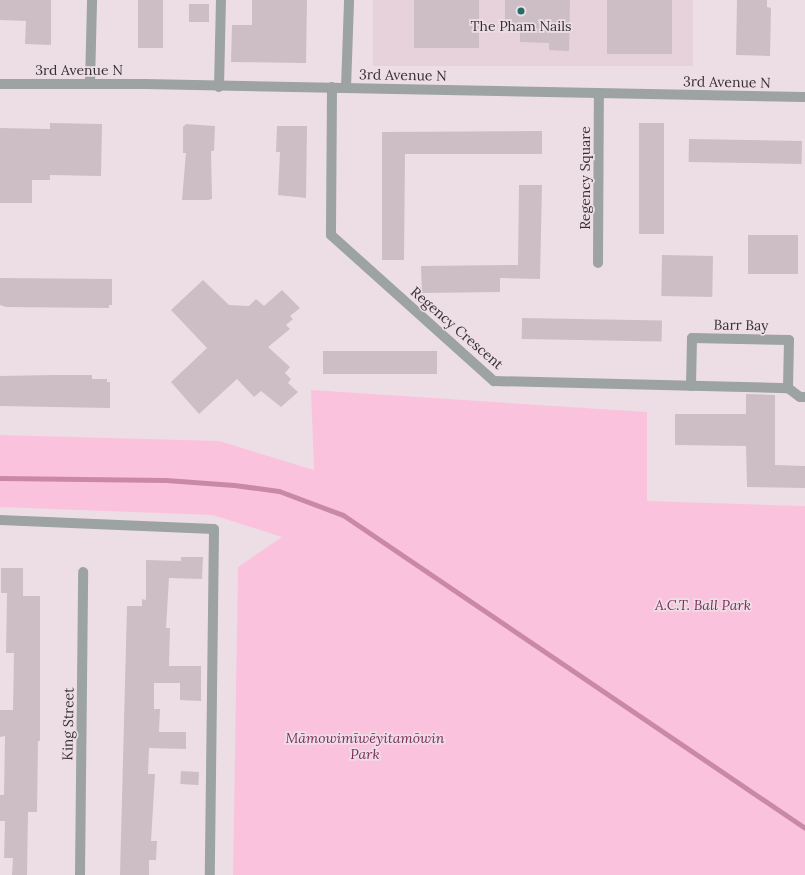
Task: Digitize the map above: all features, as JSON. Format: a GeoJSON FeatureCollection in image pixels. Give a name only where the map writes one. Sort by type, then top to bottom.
{"type":"FeatureCollection","features":[{"type":"Feature","properties":{"kind":"street"},"geometry":{"type":"LineString","coordinates":[[90,84],[92,0]]}},
{"type":"Feature","properties":{"kind":"street"},"geometry":{"type":"LineString","coordinates":[[219,87],[221,0]]}},
{"type":"Feature","properties":{"kind":"street"},"geometry":{"type":"LineString","coordinates":[[346,88],[349,0]]}},
{"type":"Feature","properties":{"kind":"street","name":"3rd Avenue N"},"geometry":{"type":"LineString","coordinates":[[0,84],[346,88],[805,97]]}},
{"type":"Feature","properties":{"kind":"street","name":"Regency Crescent"},"geometry":{"type":"LineString","coordinates":[[332,88],[331,235],[494,381],[788,388],[800,397],[805,397]]}},
{"type":"Feature","properties":{"kind":"street","name":"Regency Square"},"geometry":{"type":"LineString","coordinates":[[598,263],[599,94]]}},
{"type":"Feature","properties":{"kind":"street","name":"Barr Bay"},"geometry":{"type":"LineString","coordinates":[[691,386],[692,338],[788,340],[788,388]]}},
{"type":"Feature","properties":{"kind":"street"},"geometry":{"type":"LineString","coordinates":[[0,520],[214,529],[210,875]]}},
{"type":"Feature","properties":{"kind":"street","name":"King Street"},"geometry":{"type":"LineString","coordinates":[[80,875],[83,572]]}},
{"type":"Feature","properties":{"kind":"shaded area"},"geometry":{"type":"Polygon","coordinates":[[[373,0],[693,0],[693,66],[373,66],[373,0]]]}},
{"type":"Feature","properties":{"kind":"green space"},"geometry":{"type":"Polygon","coordinates":[[[311,390],[647,412],[647,501],[805,506],[805,875],[233,875],[238,567],[282,537],[213,515],[0,507],[0,435],[219,441],[314,470],[311,390]]]}},
{"type":"Feature","properties":{"kind":"building"},"geometry":{"type":"Polygon","coordinates":[[[0,0],[51,0],[51,45],[25,44],[26,21],[0,20],[0,0]]]}},
{"type":"Feature","properties":{"kind":"building"},"geometry":{"type":"Polygon","coordinates":[[[138,0],[163,0],[163,48],[138,48],[138,0]]]}},
{"type":"Feature","properties":{"kind":"building"},"geometry":{"type":"Polygon","coordinates":[[[252,0],[307,0],[306,63],[231,62],[232,25],[252,25],[252,0]]]}},
{"type":"Feature","properties":{"kind":"building"},"geometry":{"type":"Polygon","coordinates":[[[414,0],[479,0],[479,48],[414,48],[414,0]]]}},
{"type":"Feature","properties":{"kind":"building"},"geometry":{"type":"Polygon","coordinates":[[[505,0],[570,0],[569,51],[549,50],[549,43],[520,42],[520,31],[505,30],[505,0]]]}},
{"type":"Feature","properties":{"kind":"building"},"geometry":{"type":"Polygon","coordinates":[[[607,0],[672,0],[672,54],[607,54],[607,0]]]}},
{"type":"Feature","properties":{"kind":"building"},"geometry":{"type":"Polygon","coordinates":[[[737,0],[767,0],[767,7],[771,8],[770,56],[736,55],[737,0]]]}},
{"type":"Feature","properties":{"kind":"building"},"geometry":{"type":"Polygon","coordinates":[[[189,4],[209,4],[209,22],[189,22],[189,4]]]}},
{"type":"Feature","properties":{"kind":"building"},"geometry":{"type":"Polygon","coordinates":[[[50,123],[102,124],[101,176],[50,175],[50,180],[32,180],[32,203],[0,203],[0,128],[50,129],[50,123]]]}},
{"type":"Feature","properties":{"kind":"building"},"geometry":{"type":"Polygon","coordinates":[[[639,123],[664,123],[664,234],[639,234],[639,123]]]}},
{"type":"Feature","properties":{"kind":"building"},"geometry":{"type":"Polygon","coordinates":[[[186,124],[215,126],[214,151],[211,151],[212,199],[182,200],[186,153],[183,153],[183,127],[186,124]]]}},
{"type":"Feature","properties":{"kind":"building"},"geometry":{"type":"Polygon","coordinates":[[[277,126],[307,126],[306,198],[278,195],[280,152],[276,152],[277,126]]]}},
{"type":"Feature","properties":{"kind":"building"},"geometry":{"type":"Polygon","coordinates":[[[542,131],[542,154],[405,154],[404,260],[382,260],[382,132],[542,131]]]}},
{"type":"Feature","properties":{"kind":"building"},"geometry":{"type":"Polygon","coordinates":[[[689,139],[802,141],[802,164],[689,162],[689,139]]]}},
{"type":"Feature","properties":{"kind":"building"},"geometry":{"type":"Polygon","coordinates":[[[519,185],[542,185],[540,279],[500,278],[500,292],[422,293],[421,266],[518,265],[519,185]]]}},
{"type":"Feature","properties":{"kind":"building"},"geometry":{"type":"Polygon","coordinates":[[[748,235],[798,235],[798,274],[748,274],[748,235]]]}},
{"type":"Feature","properties":{"kind":"building"},"geometry":{"type":"Polygon","coordinates":[[[662,255],[713,256],[712,297],[661,296],[662,255]]]}},
{"type":"Feature","properties":{"kind":"building"},"geometry":{"type":"Polygon","coordinates":[[[0,278],[112,279],[112,305],[109,305],[109,308],[6,307],[0,305],[0,278]]]}},
{"type":"Feature","properties":{"kind":"building"},"geometry":{"type":"Polygon","coordinates":[[[203,280],[229,305],[249,306],[256,299],[264,306],[282,290],[300,308],[290,316],[293,319],[286,325],[290,329],[268,347],[290,367],[285,373],[291,379],[288,383],[298,392],[281,407],[261,391],[254,397],[237,379],[199,414],[171,382],[207,348],[171,310],[203,280]]]}},
{"type":"Feature","properties":{"kind":"building"},"geometry":{"type":"Polygon","coordinates":[[[522,318],[662,320],[662,341],[522,339],[522,318]]]}},
{"type":"Feature","properties":{"kind":"building"},"geometry":{"type":"Polygon","coordinates":[[[323,351],[437,351],[437,374],[323,374],[323,351]]]}},
{"type":"Feature","properties":{"kind":"building"},"geometry":{"type":"Polygon","coordinates":[[[92,375],[92,379],[107,379],[107,382],[110,382],[110,408],[0,406],[0,376],[92,375]]]}},
{"type":"Feature","properties":{"kind":"building"},"geometry":{"type":"Polygon","coordinates":[[[746,394],[775,395],[775,465],[805,466],[805,488],[747,487],[746,446],[675,445],[675,414],[746,414],[746,394]]]}},
{"type":"Feature","properties":{"kind":"building"},"geometry":{"type":"Polygon","coordinates":[[[181,557],[203,557],[202,579],[169,578],[166,628],[170,628],[169,666],[201,666],[201,701],[180,700],[180,683],[154,683],[154,709],[160,709],[159,732],[186,732],[186,749],[149,748],[148,774],[155,774],[151,841],[157,841],[156,860],[149,860],[149,875],[120,875],[127,606],[142,606],[142,599],[146,600],[146,560],[181,561],[181,557]]]}},
{"type":"Feature","properties":{"kind":"building"},"geometry":{"type":"Polygon","coordinates":[[[1,568],[23,568],[23,596],[40,596],[40,741],[38,741],[37,812],[28,812],[27,875],[12,875],[13,858],[4,858],[5,821],[0,821],[0,795],[4,795],[5,736],[0,737],[0,710],[13,710],[14,653],[6,653],[7,593],[1,593],[1,568]]]}},
{"type":"Feature","properties":{"kind":"building"},"geometry":{"type":"Polygon","coordinates":[[[181,771],[199,772],[198,785],[180,784],[181,771]]]}},
{"type":"Feature","properties":{"kind":"waterway"},"geometry":{"type":"LineString","coordinates":[[0,478],[166,480],[234,485],[279,491],[343,515],[805,828]]}},
{"type":"Feature","properties":{"kind":"place","name":"The Pham Nails"},"geometry":{"type":"Point","coordinates":[521,11]}},
{"type":"Feature","properties":{"kind":"park label","name":"A.C.T. Ball Park"},"geometry":{"type":"Point","coordinates":[703,605]}},
{"type":"Feature","properties":{"kind":"park label","name":"Māmowimīwēyitamōwin Park"},"geometry":{"type":"Point","coordinates":[365,746]}}]}
